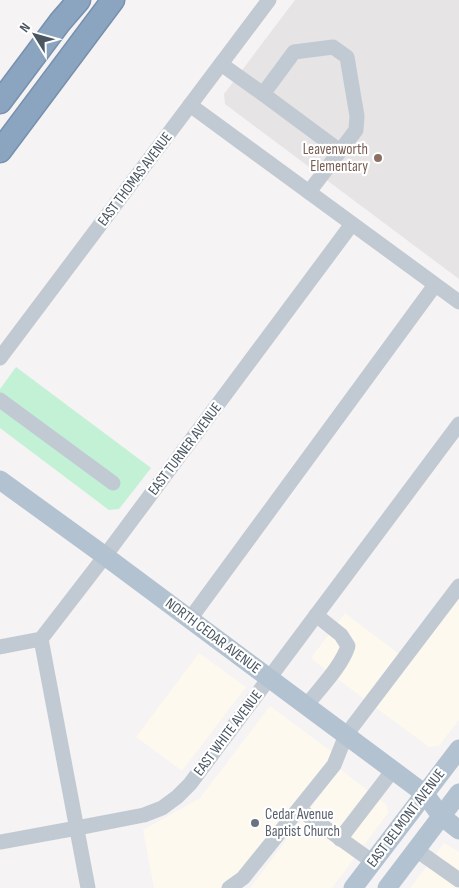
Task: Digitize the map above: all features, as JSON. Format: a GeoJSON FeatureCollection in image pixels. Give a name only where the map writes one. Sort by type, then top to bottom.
{"type":"FeatureCollection","features":[{"type":"Feature","properties":{"kind":"highway"},"geometry":{"type":"LineString","coordinates":[[0,102],[60,22],[79,0]]}},
{"type":"Feature","properties":{"kind":"highway"},"geometry":{"type":"LineString","coordinates":[[0,151],[113,0]]}},
{"type":"Feature","properties":{"kind":"main road","name":"NORTH CEDAR AVENUE"},"geometry":{"type":"LineString","coordinates":[[0,480],[425,794],[441,816],[459,830]]}},
{"type":"Feature","properties":{"kind":"main road","name":"EAST BELMONT AVENUE"},"geometry":{"type":"LineString","coordinates":[[354,888],[459,748]]}},
{"type":"Feature","properties":{"kind":"main road","name":"NORTH CEDAR AVENUE"},"geometry":{"type":"LineString","coordinates":[[425,794],[458,798]]}},
{"type":"Feature","properties":{"kind":"main road","name":"EAST BELMONT AVENUE"},"geometry":{"type":"LineString","coordinates":[[387,888],[441,816],[458,798]]}},
{"type":"Feature","properties":{"kind":"street","name":"EAST THOMAS AVENUE"},"geometry":{"type":"LineString","coordinates":[[0,358],[269,0]]}},
{"type":"Feature","properties":{"kind":"street"},"geometry":{"type":"LineString","coordinates":[[263,94],[294,52],[333,47],[347,58],[356,116],[356,130],[309,192]]}},
{"type":"Feature","properties":{"kind":"street"},"geometry":{"type":"LineString","coordinates":[[221,64],[340,151]]}},
{"type":"Feature","properties":{"kind":"street"},"geometry":{"type":"LineString","coordinates":[[190,105],[459,302]]}},
{"type":"Feature","properties":{"kind":"street","name":"EAST TURNER AVENUE"},"geometry":{"type":"LineString","coordinates":[[41,639],[352,224]]}},
{"type":"Feature","properties":{"kind":"street"},"geometry":{"type":"LineString","coordinates":[[190,619],[435,285]]}},
{"type":"Feature","properties":{"kind":"street"},"geometry":{"type":"LineString","coordinates":[[0,400],[114,482]]}},
{"type":"Feature","properties":{"kind":"street","name":"EAST WHITE AVENUE"},"geometry":{"type":"LineString","coordinates":[[0,842],[144,815],[162,808],[177,797],[190,784],[459,424]]}},
{"type":"Feature","properties":{"kind":"street"},"geometry":{"type":"LineString","coordinates":[[228,888],[243,878],[334,765],[346,735],[459,586]]}},
{"type":"Feature","properties":{"kind":"street"},"geometry":{"type":"LineString","coordinates":[[306,706],[346,654],[348,646],[341,636],[316,615]]}},
{"type":"Feature","properties":{"kind":"street"},"geometry":{"type":"LineString","coordinates":[[0,647],[41,639],[88,888]]}},
{"type":"Feature","properties":{"kind":"street"},"geometry":{"type":"LineString","coordinates":[[340,839],[392,770]]}},
{"type":"Feature","properties":{"kind":"street"},"geometry":{"type":"LineString","coordinates":[[299,809],[373,862]]}},
{"type":"Feature","properties":{"kind":"street"},"geometry":{"type":"LineString","coordinates":[[415,849],[459,880]]}},
{"type":"Feature","properties":{"kind":"shaded area","name":"Leavenworth Elementary"},"geometry":{"type":"Polygon","coordinates":[[[295,0],[459,0],[459,279],[225,104],[224,94],[295,0]]]}},
{"type":"Feature","properties":{"kind":"shaded area"},"geometry":{"type":"Polygon","coordinates":[[[459,599],[459,720],[439,746],[429,747],[376,708],[459,599]]]}},
{"type":"Feature","properties":{"kind":"shaded area"},"geometry":{"type":"Polygon","coordinates":[[[345,613],[403,657],[368,702],[312,658],[345,613]]]}},
{"type":"Feature","properties":{"kind":"shaded area"},"geometry":{"type":"Polygon","coordinates":[[[199,653],[246,687],[182,771],[136,737],[199,653]]]}},
{"type":"Feature","properties":{"kind":"shaded area"},"geometry":{"type":"Polygon","coordinates":[[[270,706],[335,754],[235,888],[154,888],[143,830],[200,798],[270,706]]]}},
{"type":"Feature","properties":{"kind":"shaded area"},"geometry":{"type":"Polygon","coordinates":[[[340,769],[387,805],[388,813],[332,888],[250,888],[340,769]]]}},
{"type":"Feature","properties":{"kind":"shaded area"},"geometry":{"type":"Polygon","coordinates":[[[444,843],[459,852],[459,888],[410,888],[444,843]]]}},
{"type":"Feature","properties":{"kind":"green space"},"geometry":{"type":"Polygon","coordinates":[[[16,367],[151,468],[119,509],[109,510],[0,428],[0,389],[16,367]]]}},
{"type":"Feature","properties":{"kind":"place","name":"Leavenworth Elementary"},"geometry":{"type":"Point","coordinates":[378,158]}},
{"type":"Feature","properties":{"kind":"place","name":"Cedar Avenue Baptist Church"},"geometry":{"type":"Point","coordinates":[255,823]}}]}
